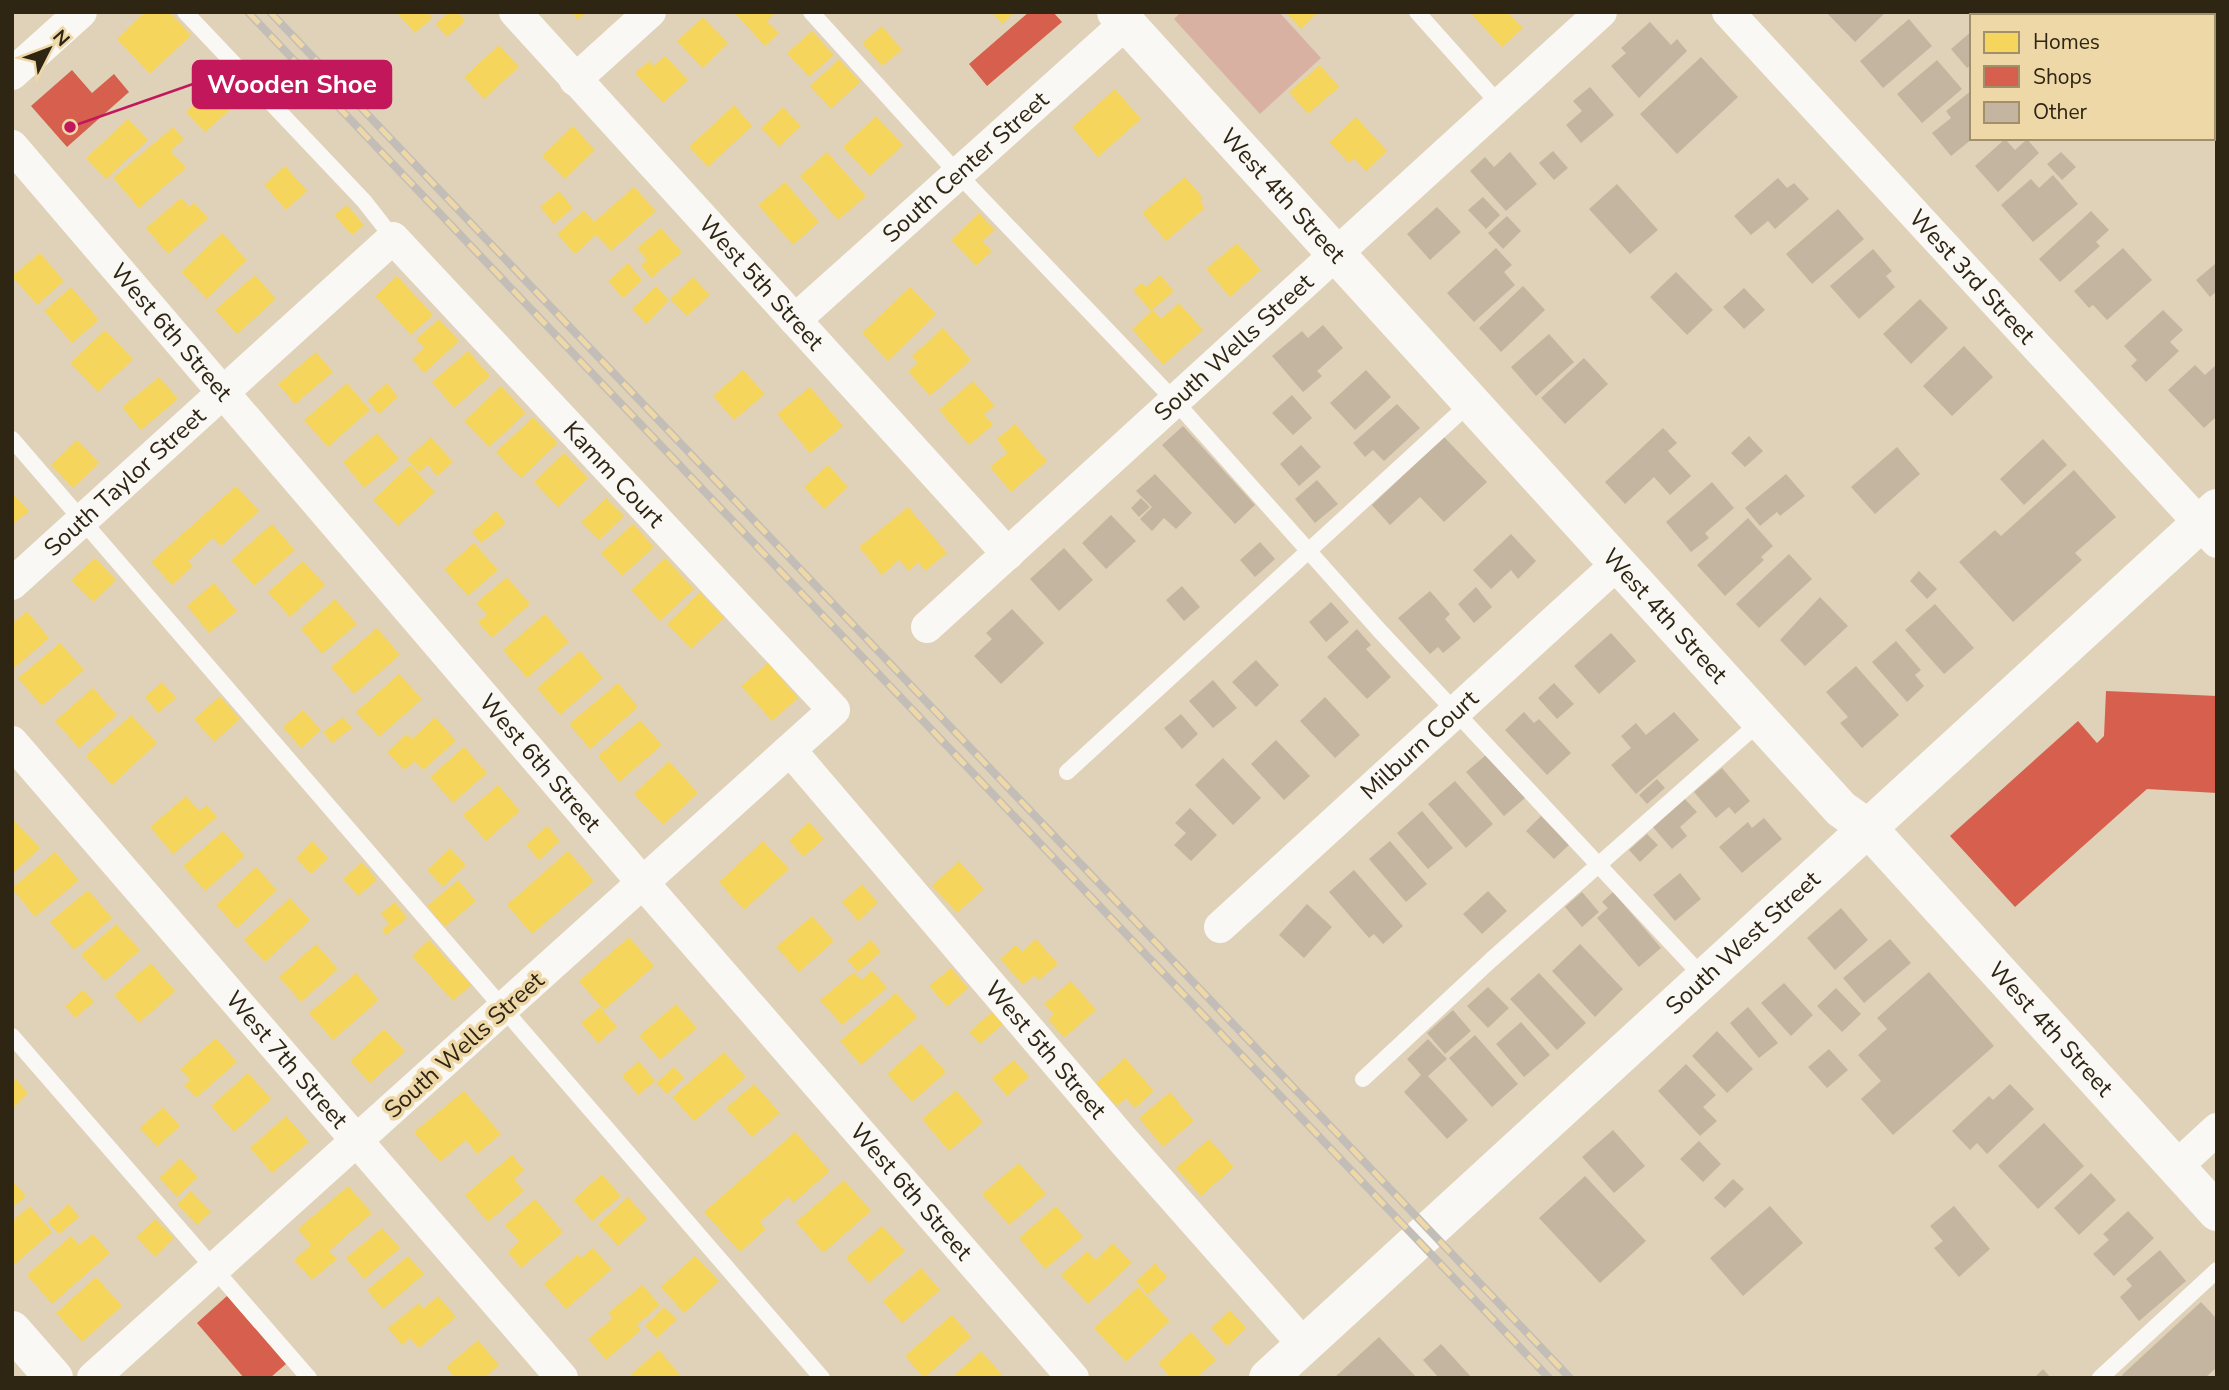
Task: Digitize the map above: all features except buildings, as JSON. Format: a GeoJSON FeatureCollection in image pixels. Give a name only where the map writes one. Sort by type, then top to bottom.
{"type":"FeatureCollection","features":[{"type":"Feature","properties":{"kind":"street"},"geometry":{"type":"LineString","coordinates":[[12,74],[81,12]]}},
{"type":"Feature","properties":{"kind":"street","name":"West 5th Street"},"geometry":{"type":"LineString","coordinates":[[515,12],[1008,554]]}},
{"type":"Feature","properties":{"kind":"street"},"geometry":{"type":"LineString","coordinates":[[575,80],[649,12]]}},
{"type":"Feature","properties":{"kind":"street","name":"South Wells Street"},"geometry":{"type":"LineString","coordinates":[[927,628],[1601,12]]}},
{"type":"Feature","properties":{"kind":"street","name":"West 3rd Street"},"geometry":{"type":"LineString","coordinates":[[1728,12],[2211,524]]}},
{"type":"Feature","properties":{"kind":"street","name":"South Center Street"},"geometry":{"type":"LineString","coordinates":[[795,320],[959,175],[1126,16]]}},
{"type":"Feature","properties":{"kind":"street","name":"West 4th Street"},"geometry":{"type":"LineString","coordinates":[[1126,16],[1336,256],[1760,721],[1841,809],[1868,828],[2217,1212]]}},
{"type":"Feature","properties":{"kind":"street","name":"West 6th Street"},"geometry":{"type":"LineString","coordinates":[[12,146],[643,883],[1073,1378]]}},
{"type":"Feature","properties":{"kind":"street","name":"South Taylor Street"},"geometry":{"type":"LineString","coordinates":[[12,584],[393,238]]}},
{"type":"Feature","properties":{"kind":"street","name":"Kamm Court"},"geometry":{"type":"LineString","coordinates":[[393,238],[834,710]]}},
{"type":"Feature","properties":{"kind":"street","name":"South West Street"},"geometry":{"type":"LineString","coordinates":[[1268,1378],[1868,828],[2211,524]]}},
{"type":"Feature","properties":{"kind":"street","name":"Milburn Court"},"geometry":{"type":"LineString","coordinates":[[1220,927],[1617,564]]}},
{"type":"Feature","properties":{"kind":"street","name":"South Wells Street"},"geometry":{"type":"LineString","coordinates":[[93,1378],[834,710]]}},
{"type":"Feature","properties":{"kind":"street","name":"West 7th Street"},"geometry":{"type":"LineString","coordinates":[[12,742],[562,1378]]}},
{"type":"Feature","properties":{"kind":"street","name":"West 5th Street"},"geometry":{"type":"LineString","coordinates":[[790,750],[1122,1139],[1304,1345]]}},
{"type":"Feature","properties":{"kind":"street"},"geometry":{"type":"LineString","coordinates":[[2176,1167],[2217,1129]]}},
{"type":"Feature","properties":{"kind":"street"},"geometry":{"type":"LineString","coordinates":[[12,1330],[54,1378]]}},
{"type":"Feature","properties":{"kind":"lane"},"geometry":{"type":"LineString","coordinates":[[185,12],[364,201],[393,238]]}},
{"type":"Feature","properties":{"kind":"lane"},"geometry":{"type":"LineString","coordinates":[[811,12],[959,175],[1174,400],[1307,552],[1704,978]]}},
{"type":"Feature","properties":{"kind":"lane"},"geometry":{"type":"LineString","coordinates":[[1417,12],[1500,105]]}},
{"type":"Feature","properties":{"kind":"lane"},"geometry":{"type":"LineString","coordinates":[[1067,772],[1470,403]]}},
{"type":"Feature","properties":{"kind":"lane"},"geometry":{"type":"LineString","coordinates":[[12,439],[822,1378]]}},
{"type":"Feature","properties":{"kind":"lane"},"geometry":{"type":"LineString","coordinates":[[1363,1079],[1491,960],[1760,721]]}},
{"type":"Feature","properties":{"kind":"lane"},"geometry":{"type":"LineString","coordinates":[[12,1036],[309,1378]]}},
{"type":"Feature","properties":{"kind":"lane"},"geometry":{"type":"LineString","coordinates":[[2100,1378],[2217,1270]]}},
{"type":"Feature","properties":{"kind":"shaded area"},"geometry":{"type":"Polygon","coordinates":[[[1181,12],[1279,12],[1321,58],[1260,114],[1174,19],[1181,12]]]}},
{"type":"Feature","properties":{"kind":"railway"},"geometry":{"type":"LineString","coordinates":[[248,12],[1549,1378]]}},
{"type":"Feature","properties":{"kind":"railway"},"geometry":{"type":"LineString","coordinates":[[270,12],[1570,1378]]}},
{"type":"Feature","properties":{"kind":"place","name":"Wooden Shoe"},"geometry":{"type":"Point","coordinates":[70,127]}}]}
